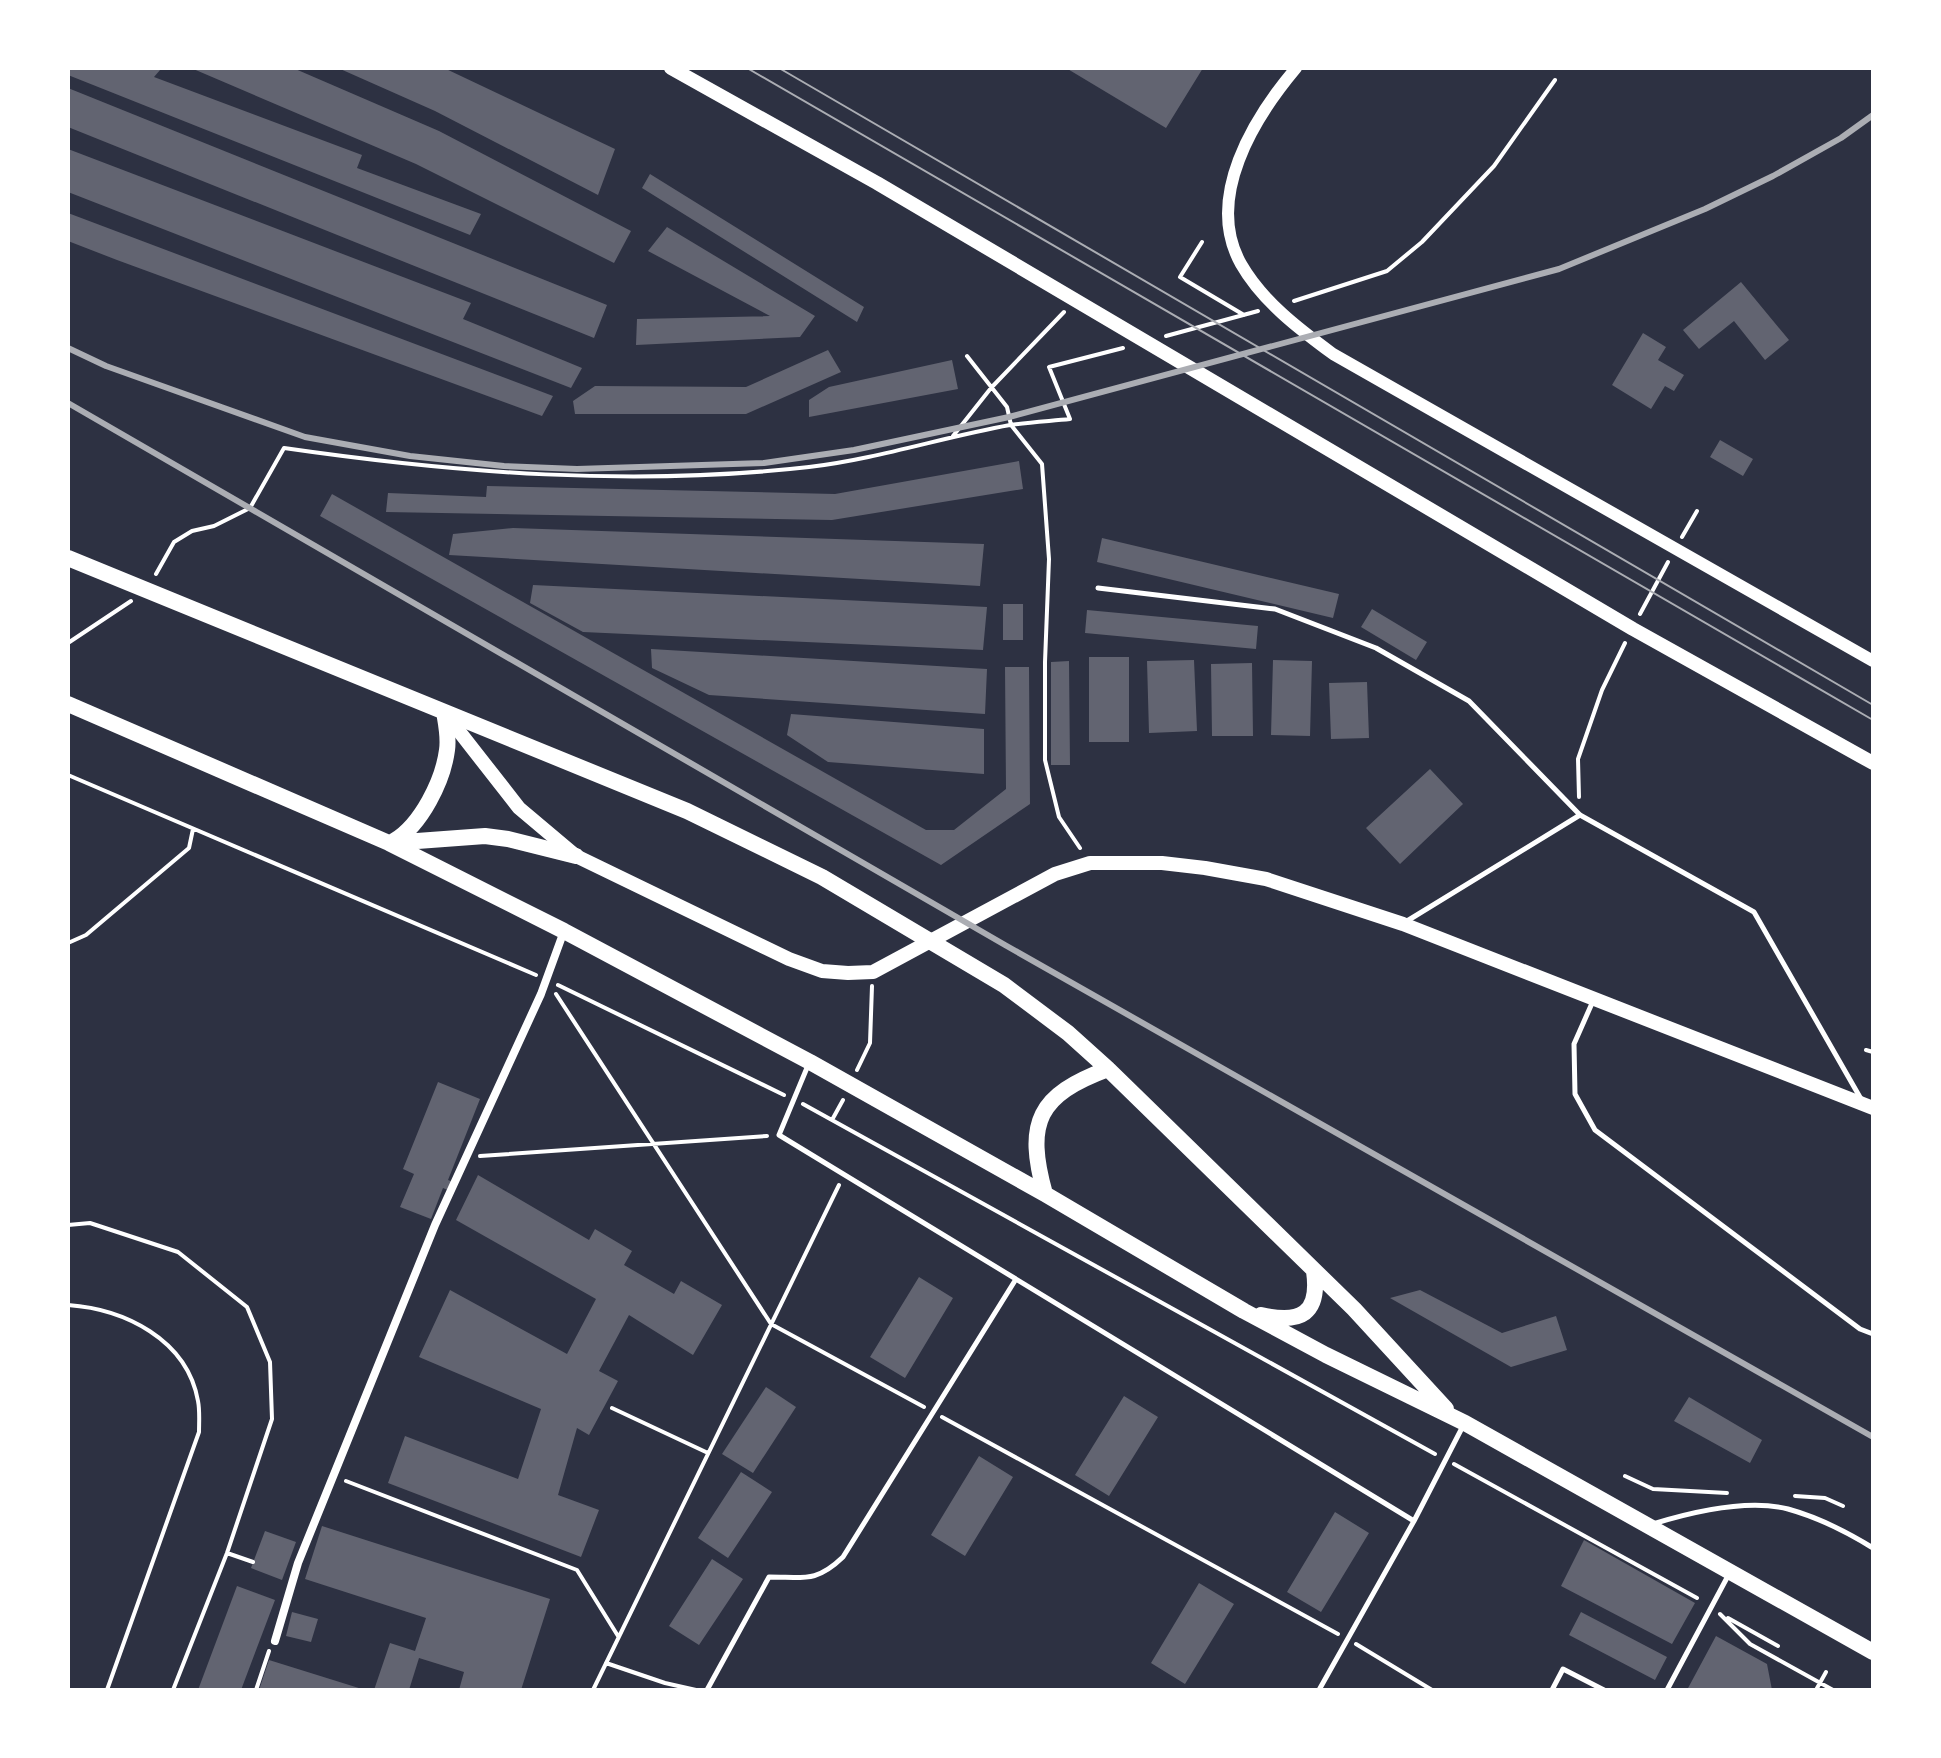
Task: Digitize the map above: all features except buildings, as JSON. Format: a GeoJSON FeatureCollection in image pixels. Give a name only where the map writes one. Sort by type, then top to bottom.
{"type":"FeatureCollection","features":[{"type":"Feature","properties":{"kind":"main road"},"geometry":{"type":"LineString","coordinates":[[671,68],[877,183],[1633,629],[1873,763]]}},
{"type":"Feature","properties":{"kind":"main road"},"geometry":{"type":"LineString","coordinates":[[68,558],[687,811],[822,877],[1004,985],[1068,1033],[1108,1069],[1354,1309],[1459,1420]]}},
{"type":"Feature","properties":{"kind":"main road"},"geometry":{"type":"LineString","coordinates":[[68,704],[389,843],[564,931],[810,1062],[1045,1194],[1244,1311],[1459,1420],[1873,1652]]}},
{"type":"Feature","properties":{"kind":"main road"},"geometry":{"type":"LineString","coordinates":[[389,843],[409,832],[431,796],[447,752],[444,712]]}},
{"type":"Feature","properties":{"kind":"main road"},"geometry":{"type":"LineString","coordinates":[[444,712],[519,808],[576,856]]}},
{"type":"Feature","properties":{"kind":"main road"},"geometry":{"type":"LineString","coordinates":[[389,843],[485,836],[576,856],[789,959],[822,971],[848,973],[873,972],[1055,874],[1090,863],[1162,863],[1234,872],[1266,879],[1403,924],[1868,1106]]}},
{"type":"Feature","properties":{"kind":"main road"},"geometry":{"type":"LineString","coordinates":[[1045,1194],[1035,1150],[1037,1127],[1045,1109],[1057,1094],[1082,1078],[1108,1069]]}},
{"type":"Feature","properties":{"kind":"main road"},"geometry":{"type":"LineString","coordinates":[[1244,1311],[1282,1318],[1304,1314],[1312,1307],[1315,1297],[1314,1271]]}},
{"type":"Feature","properties":{"kind":"street"},"geometry":{"type":"LineString","coordinates":[[1296,68],[1259,117],[1230,193],[1228,217],[1235,250],[1267,299],[1333,354],[1873,661]]}},
{"type":"Feature","properties":{"kind":"street"},"geometry":{"type":"LineString","coordinates":[[275,1641],[298,1563],[435,1225],[546,979],[564,931]]}},
{"type":"Feature","properties":{"kind":"lane"},"geometry":{"type":"LineString","coordinates":[[1098,588],[1275,609],[1376,648],[1469,701],[1580,815],[1754,912],[1868,1106]]}},
{"type":"Feature","properties":{"kind":"lane"},"geometry":{"type":"LineString","coordinates":[[1403,924],[1580,815]]}},
{"type":"Feature","properties":{"kind":"lane"},"geometry":{"type":"LineString","coordinates":[[1594,1000],[1574,1044],[1575,1094],[1595,1130],[1860,1329],[1873,1334]]}},
{"type":"Feature","properties":{"kind":"lane"},"geometry":{"type":"LineString","coordinates":[[810,1062],[779,1135],[1414,1521]]}},
{"type":"Feature","properties":{"kind":"lane"},"geometry":{"type":"LineString","coordinates":[[707,1690],[769,1577],[810,1578],[827,1573],[843,1557],[1016,1279]]}},
{"type":"Feature","properties":{"kind":"lane"},"geometry":{"type":"LineString","coordinates":[[1319,1690],[1446,1460],[1459,1420]]}},
{"type":"Feature","properties":{"kind":"lane"},"geometry":{"type":"LineString","coordinates":[[1648,1526],[1691,1512],[1749,1507],[1786,1509],[1831,1526],[1873,1548]]}},
{"type":"Feature","properties":{"kind":"lane"},"geometry":{"type":"LineString","coordinates":[[1667,1690],[1730,1573]]}},
{"type":"Feature","properties":{"kind":"lane"},"geometry":{"type":"LineString","coordinates":[[1552,1690],[1563,1669],[1604,1690]]}},
{"type":"Feature","properties":{"kind":"path"},"geometry":{"type":"LineString","coordinates":[[1287,303],[1387,271],[1422,242],[1494,166],[1555,80]]}},
{"type":"Feature","properties":{"kind":"path"},"geometry":{"type":"LineString","coordinates":[[1202,242],[1180,277],[1244,315]]}},
{"type":"Feature","properties":{"kind":"path"},"geometry":{"type":"LineString","coordinates":[[951,438],[991,388],[1073,299]]}},
{"type":"Feature","properties":{"kind":"path"},"geometry":{"type":"LineString","coordinates":[[1154,339],[1258,311]]}},
{"type":"Feature","properties":{"kind":"path"},"geometry":{"type":"LineString","coordinates":[[68,643],[147,590],[174,542],[192,531],[214,526],[250,508],[284,448],[402,465],[545,475],[687,476],[810,466],[1011,425],[1070,419],[1049,367],[1124,347]]}},
{"type":"Feature","properties":{"kind":"path"},"geometry":{"type":"LineString","coordinates":[[967,356],[1007,407],[1011,425],[1042,464],[1049,559],[1045,760],[1059,817],[1090,863]]}},
{"type":"Feature","properties":{"kind":"path"},"geometry":{"type":"LineString","coordinates":[[1580,815],[1578,759],[1602,690],[1697,511]]}},
{"type":"Feature","properties":{"kind":"path"},"geometry":{"type":"LineString","coordinates":[[68,775],[546,979],[794,1099],[1697,1598]]}},
{"type":"Feature","properties":{"kind":"path"},"geometry":{"type":"LineString","coordinates":[[68,943],[86,935],[189,848],[193,829]]}},
{"type":"Feature","properties":{"kind":"path"},"geometry":{"type":"LineString","coordinates":[[870,1043],[873,972]]}},
{"type":"Feature","properties":{"kind":"path"},"geometry":{"type":"LineString","coordinates":[[546,979],[771,1324],[1347,1639],[1432,1690]]}},
{"type":"Feature","properties":{"kind":"path"},"geometry":{"type":"LineString","coordinates":[[1866,1050],[1873,1052]]}},
{"type":"Feature","properties":{"kind":"path"},"geometry":{"type":"LineString","coordinates":[[466,1157],[779,1135]]}},
{"type":"Feature","properties":{"kind":"path"},"geometry":{"type":"LineString","coordinates":[[593,1690],[844,1174]]}},
{"type":"Feature","properties":{"kind":"path"},"geometry":{"type":"LineString","coordinates":[[68,1225],[90,1223],[178,1252],[247,1307],[270,1362],[272,1419],[227,1553],[173,1690]]}},
{"type":"Feature","properties":{"kind":"path"},"geometry":{"type":"LineString","coordinates":[[68,1305],[97,1307],[132,1319],[164,1342],[185,1369],[198,1400],[199,1432],[107,1690]]}},
{"type":"Feature","properties":{"kind":"path"},"geometry":{"type":"LineString","coordinates":[[612,1408],[708,1453]]}},
{"type":"Feature","properties":{"kind":"path"},"geometry":{"type":"LineString","coordinates":[[334,1476],[577,1570],[618,1636]]}},
{"type":"Feature","properties":{"kind":"path"},"geometry":{"type":"LineString","coordinates":[[227,1553],[253,1562]]}},
{"type":"Feature","properties":{"kind":"path"},"geometry":{"type":"LineString","coordinates":[[1778,1646],[1722,1615],[1750,1644],[1833,1690]]}},
{"type":"Feature","properties":{"kind":"path"},"geometry":{"type":"LineString","coordinates":[[256,1690],[275,1641]]}},
{"type":"Feature","properties":{"kind":"path"},"geometry":{"type":"LineString","coordinates":[[606,1663],[696,1690]]}},
{"type":"Feature","properties":{"kind":"path"},"geometry":{"type":"LineString","coordinates":[[1816,1690],[1826,1672]]}},
{"type":"Feature","properties":{"kind":"tram line"},"geometry":{"type":"LineString","coordinates":[[747,68],[1873,720]]}},
{"type":"Feature","properties":{"kind":"tram line"},"geometry":{"type":"LineString","coordinates":[[779,68],[1873,705]]}},
{"type":"Feature","properties":{"kind":"railway"},"geometry":{"type":"LineString","coordinates":[[68,348],[106,366],[305,437],[410,456],[504,466],[577,469],[764,463],[854,450],[1009,417],[1559,269],[1705,209],[1773,176],[1841,138],[1873,115]]}},
{"type":"Feature","properties":{"kind":"railway"},"geometry":{"type":"LineString","coordinates":[[68,403],[1005,945],[1873,1437]]}}]}
